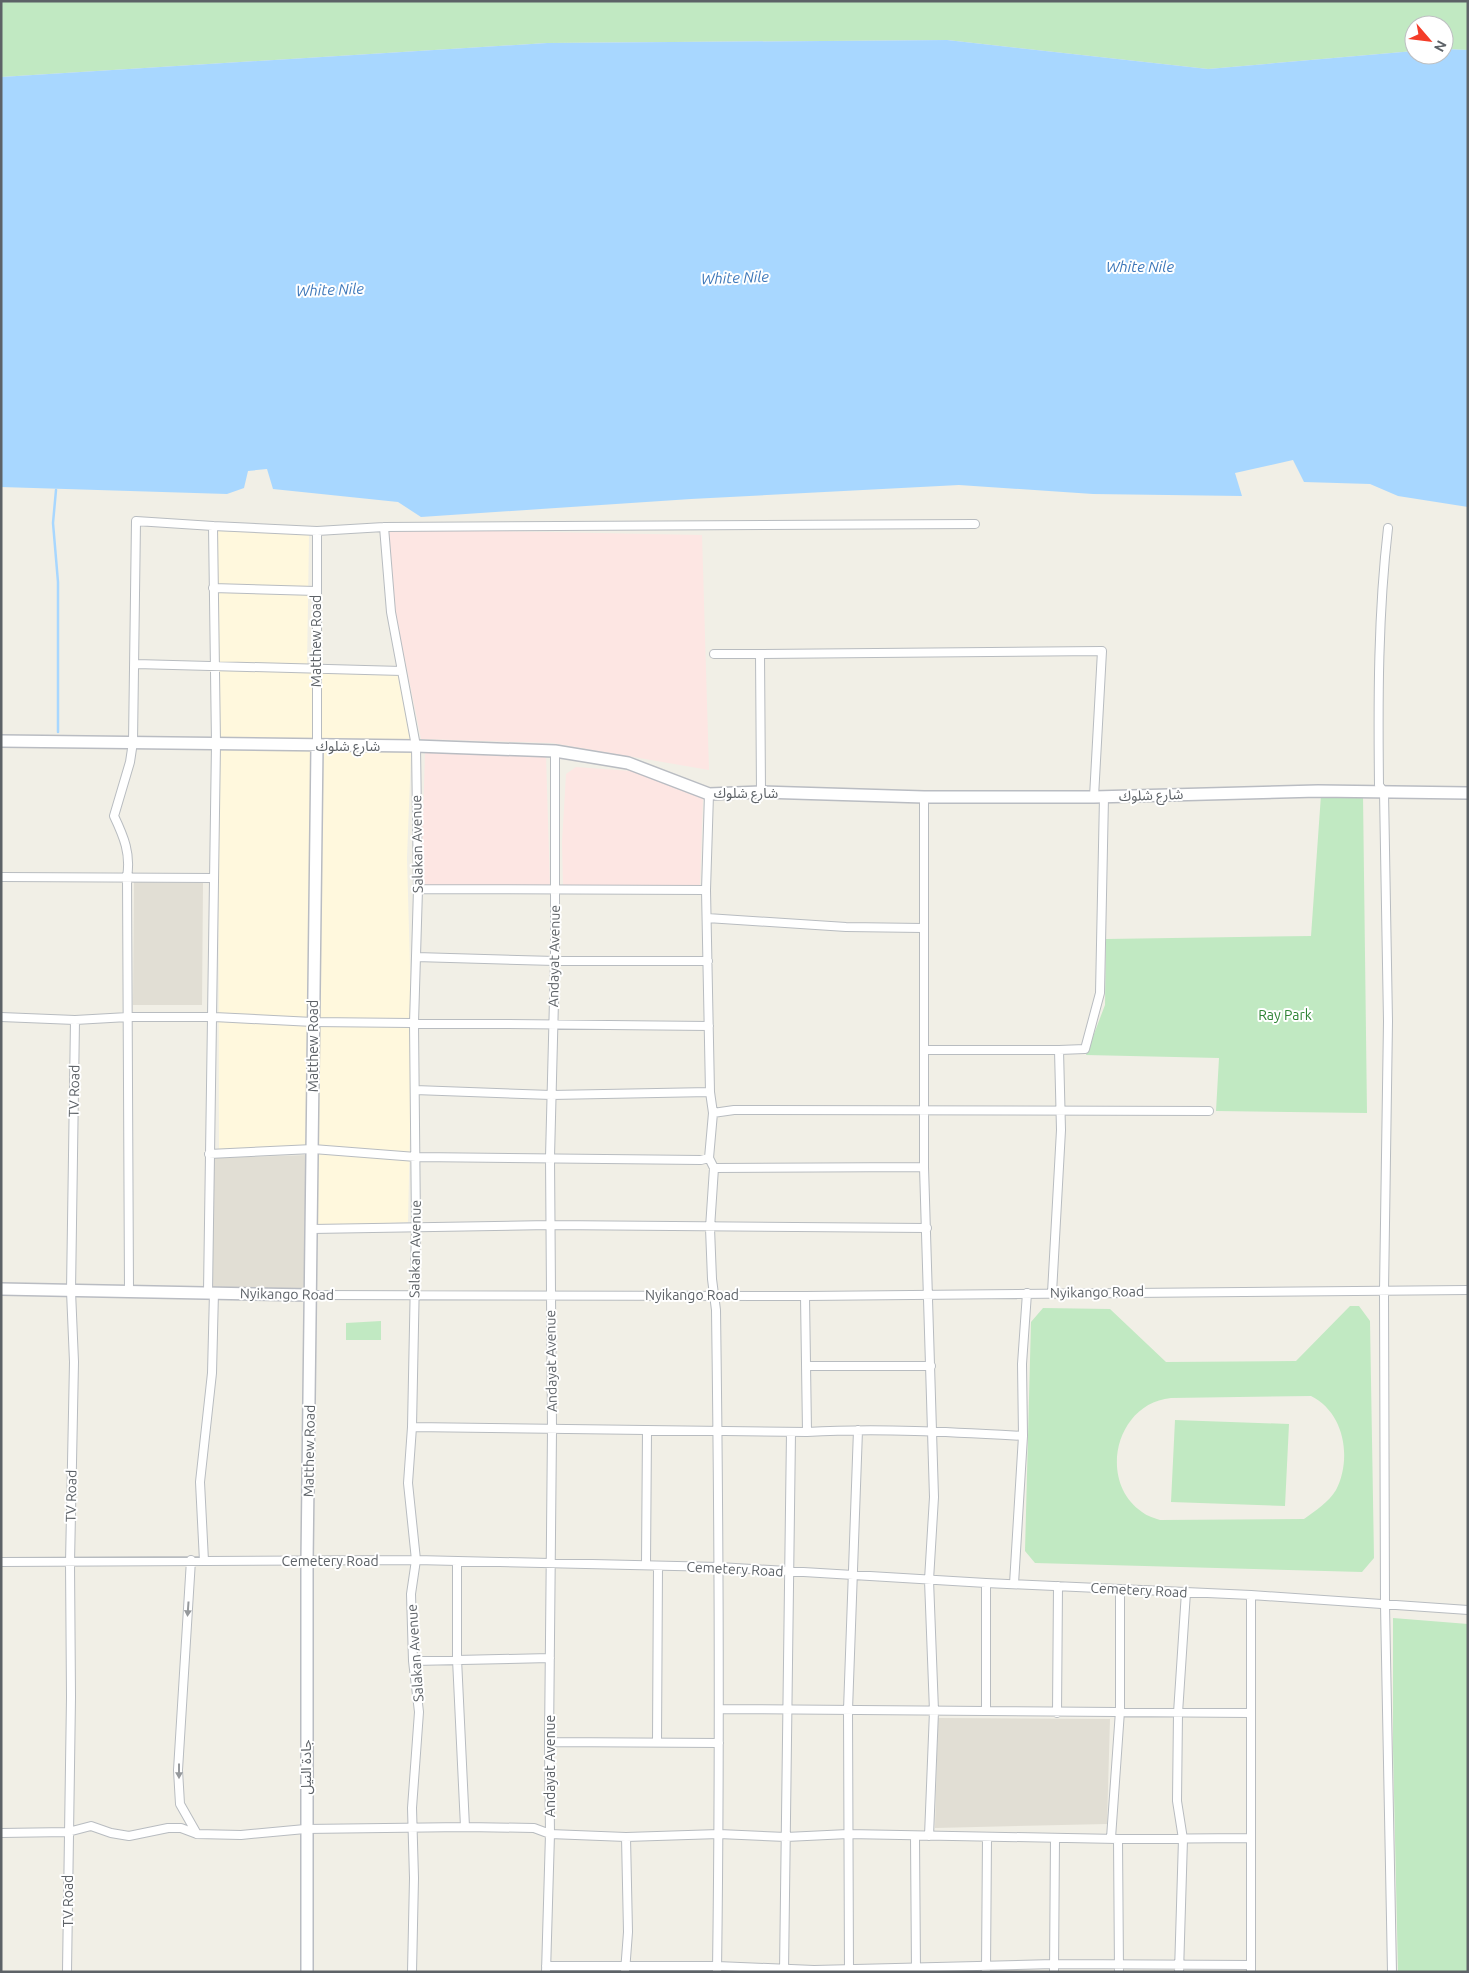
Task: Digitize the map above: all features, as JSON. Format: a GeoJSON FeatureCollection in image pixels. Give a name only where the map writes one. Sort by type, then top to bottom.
{"type":"FeatureCollection","features":[{"type":"Feature","properties":{"kind":"street"},"geometry":{"type":"LineString","coordinates":[[129,1291],[127,877],[129,864],[126,841],[114,816],[130,762],[133,742],[136,664],[136,521],[317,531],[384,527],[975,524]]}},
{"type":"Feature","properties":{"kind":"street"},"geometry":{"type":"LineString","coordinates":[[204,1561],[200,1482],[212,1374],[209,1154],[214,1017],[216,744],[213,526]]}},
{"type":"Feature","properties":{"kind":"street","name":"Salakan Avenue"},"geometry":{"type":"LineString","coordinates":[[384,527],[391,612],[416,746],[418,889],[414,1023],[416,1226],[412,1427],[408,1483],[416,1560],[410,1594],[412,1661],[420,1712],[412,1808],[414,1828],[412,1972]]}},
{"type":"Feature","properties":{"kind":"street"},"geometry":{"type":"LineString","coordinates":[[1388,528],[1381,583],[1378,696],[1379,785],[1384,792],[1388,1021],[1384,1291],[1385,1605],[1392,1972]]}},
{"type":"Feature","properties":{"kind":"street","name":"Matthew Road"},"geometry":{"type":"LineString","coordinates":[[308,1562],[313,1149],[312,1022],[317,746],[317,531]]}},
{"type":"Feature","properties":{"kind":"street"},"geometry":{"type":"LineString","coordinates":[[213,588],[316,592]]}},
{"type":"Feature","properties":{"kind":"street"},"geometry":{"type":"LineString","coordinates":[[714,654],[1102,650],[1097,704],[1100,993],[1085,1049],[924,1050]]}},
{"type":"Feature","properties":{"kind":"street"},"geometry":{"type":"LineString","coordinates":[[760,654],[761,792]]}},
{"type":"Feature","properties":{"kind":"street"},"geometry":{"type":"LineString","coordinates":[[136,664],[402,671]]}},
{"type":"Feature","properties":{"kind":"street","name":"شارع شلوك"},"geometry":{"type":"LineString","coordinates":[[1,741],[416,746],[555,751],[628,763],[709,794],[761,792],[924,797],[1099,797],[1318,790],[1468,793]]}},
{"type":"Feature","properties":{"kind":"street","name":"Andayat Avenue"},"geometry":{"type":"LineString","coordinates":[[546,1969],[550,1834],[549,1742],[552,1564],[550,1157],[555,961],[555,751]]}},
{"type":"Feature","properties":{"kind":"street"},"geometry":{"type":"LineString","coordinates":[[709,794],[706,890],[712,1113],[708,1158],[714,1168],[710,1228],[712,1279],[715,1295],[719,1567],[720,1834],[717,1969]]}},
{"type":"Feature","properties":{"kind":"street"},"geometry":{"type":"LineString","coordinates":[[924,797],[924,1167],[934,1497],[928,1580],[934,1710],[929,1836]]}},
{"type":"Feature","properties":{"kind":"street"},"geometry":{"type":"LineString","coordinates":[[1,877],[214,878]]}},
{"type":"Feature","properties":{"kind":"street"},"geometry":{"type":"LineString","coordinates":[[418,889],[706,890]]}},
{"type":"Feature","properties":{"kind":"street"},"geometry":{"type":"LineString","coordinates":[[707,918],[846,927],[923,928]]}},
{"type":"Feature","properties":{"kind":"street"},"geometry":{"type":"LineString","coordinates":[[416,957],[555,961],[708,961]]}},
{"type":"Feature","properties":{"kind":"street"},"geometry":{"type":"LineString","coordinates":[[1,1016],[75,1020],[128,1017],[214,1017],[312,1022],[709,1026]]}},
{"type":"Feature","properties":{"kind":"street","name":"TV Road"},"geometry":{"type":"LineString","coordinates":[[67,1972],[70,1563],[74,1362],[71,1291],[75,1020]]}},
{"type":"Feature","properties":{"kind":"street"},"geometry":{"type":"LineString","coordinates":[[1052,1293],[1061,1110],[1059,1050]]}},
{"type":"Feature","properties":{"kind":"street"},"geometry":{"type":"LineString","coordinates":[[415,1090],[551,1095],[710,1092]]}},
{"type":"Feature","properties":{"kind":"street"},"geometry":{"type":"LineString","coordinates":[[712,1113],[734,1110],[924,1109],[1209,1111]]}},
{"type":"Feature","properties":{"kind":"street"},"geometry":{"type":"LineString","coordinates":[[209,1154],[313,1149],[416,1157],[550,1157],[645,1160],[701,1160],[708,1158]]}},
{"type":"Feature","properties":{"kind":"street"},"geometry":{"type":"LineString","coordinates":[[714,1168],[924,1167]]}},
{"type":"Feature","properties":{"kind":"street"},"geometry":{"type":"LineString","coordinates":[[312,1228],[550,1225],[710,1228],[927,1228]]}},
{"type":"Feature","properties":{"kind":"street","name":"Nyikango Road"},"geometry":{"type":"LineString","coordinates":[[1,1290],[211,1292],[310,1296],[551,1294],[806,1296],[1468,1290]]}},
{"type":"Feature","properties":{"kind":"street"},"geometry":{"type":"LineString","coordinates":[[1014,1584],[1023,1436],[1022,1364],[1027,1293]]}},
{"type":"Feature","properties":{"kind":"street"},"geometry":{"type":"LineString","coordinates":[[806,1296],[806,1432]]}},
{"type":"Feature","properties":{"kind":"street"},"geometry":{"type":"LineString","coordinates":[[807,1366],[931,1366]]}},
{"type":"Feature","properties":{"kind":"street"},"geometry":{"type":"LineString","coordinates":[[412,1427],[791,1432],[858,1430],[932,1431],[1023,1436]]}},
{"type":"Feature","properties":{"kind":"street"},"geometry":{"type":"LineString","coordinates":[[646,1565],[647,1430]]}},
{"type":"Feature","properties":{"kind":"street"},"geometry":{"type":"LineString","coordinates":[[849,1970],[848,1710],[858,1430]]}},
{"type":"Feature","properties":{"kind":"street"},"geometry":{"type":"LineString","coordinates":[[784,1971],[791,1432]]}},
{"type":"Feature","properties":{"kind":"street"},"geometry":{"type":"LineString","coordinates":[[191,1560],[178,1770],[180,1804],[197,1834]]}},
{"type":"Feature","properties":{"kind":"street","name":"Cemetery Road"},"geometry":{"type":"LineString","coordinates":[[1,1562],[416,1560],[719,1567],[928,1580],[1251,1595],[1468,1610]]}},
{"type":"Feature","properties":{"kind":"street"},"geometry":{"type":"LineString","coordinates":[[457,1561],[457,1659],[465,1827]]}},
{"type":"Feature","properties":{"kind":"street","name":"جادة النيل"},"geometry":{"type":"LineString","coordinates":[[307,1972],[305,1829],[308,1562]]}},
{"type":"Feature","properties":{"kind":"street"},"geometry":{"type":"LineString","coordinates":[[657,1742],[658,1566]]}},
{"type":"Feature","properties":{"kind":"street"},"geometry":{"type":"LineString","coordinates":[[986,1583],[986,1711]]}},
{"type":"Feature","properties":{"kind":"street"},"geometry":{"type":"LineString","coordinates":[[1057,1713],[1058,1586]]}},
{"type":"Feature","properties":{"kind":"street"},"geometry":{"type":"LineString","coordinates":[[1119,1968],[1114,1839],[1120,1711],[1120,1589]]}},
{"type":"Feature","properties":{"kind":"street"},"geometry":{"type":"LineString","coordinates":[[1179,1968],[1183,1839],[1178,1801],[1178,1713],[1186,1592]]}},
{"type":"Feature","properties":{"kind":"street"},"geometry":{"type":"LineString","coordinates":[[546,1969],[784,1971],[1054,1968],[1251,1969],[1251,1595]]}},
{"type":"Feature","properties":{"kind":"street"},"geometry":{"type":"LineString","coordinates":[[412,1661],[550,1658]]}},
{"type":"Feature","properties":{"kind":"street"},"geometry":{"type":"LineString","coordinates":[[719,1709],[1251,1713]]}},
{"type":"Feature","properties":{"kind":"street"},"geometry":{"type":"LineString","coordinates":[[549,1742],[719,1743]]}},
{"type":"Feature","properties":{"kind":"street"},"geometry":{"type":"LineString","coordinates":[[1,1832],[68,1832],[91,1826],[129,1836],[168,1828],[181,1828],[197,1834],[241,1835],[305,1829],[465,1827],[534,1828],[550,1834],[626,1837],[720,1834],[786,1837],[848,1834],[1114,1839],[1251,1838]]}},
{"type":"Feature","properties":{"kind":"street"},"geometry":{"type":"LineString","coordinates":[[915,1836],[916,1970]]}},
{"type":"Feature","properties":{"kind":"street"},"geometry":{"type":"LineString","coordinates":[[625,1969],[628,1932],[626,1837]]}},
{"type":"Feature","properties":{"kind":"street"},"geometry":{"type":"LineString","coordinates":[[986,1969],[987,1837]]}},
{"type":"Feature","properties":{"kind":"street"},"geometry":{"type":"LineString","coordinates":[[1054,1968],[1056,1838]]}},
{"type":"Feature","properties":{"kind":"shaded area"},"geometry":{"type":"Polygon","coordinates":[[[388,529],[702,535],[709,770],[552,743],[421,739],[395,611],[388,529]]]}},
{"type":"Feature","properties":{"kind":"shaded area"},"geometry":{"type":"Polygon","coordinates":[[[218,531],[309,535],[307,668],[400,671],[413,752],[411,753],[407,858],[412,1040],[408,1222],[317,1227],[315,1152],[219,1149],[218,531]]]}},
{"type":"Feature","properties":{"kind":"shaded area"},"geometry":{"type":"Polygon","coordinates":[[[425,752],[546,755],[550,886],[421,887],[425,752]]]}},
{"type":"Feature","properties":{"kind":"shaded area"},"geometry":{"type":"Polygon","coordinates":[[[576,767],[631,771],[703,799],[700,887],[563,886],[562,842],[566,774],[576,767]]]}},
{"type":"Feature","properties":{"kind":"shaded area"},"geometry":{"type":"Polygon","coordinates":[[[134,882],[203,883],[202,1005],[133,1005],[134,882]]]}},
{"type":"Feature","properties":{"kind":"shaded area"},"geometry":{"type":"Polygon","coordinates":[[[307,1155],[305,1291],[212,1289],[213,1158],[307,1155]]]}},
{"type":"Feature","properties":{"kind":"shaded area"},"geometry":{"type":"Polygon","coordinates":[[[938,1718],[1110,1719],[1107,1824],[935,1828],[938,1718]]]}},
{"type":"Feature","properties":{"kind":"green space"},"geometry":{"type":"Polygon","coordinates":[[[1,1],[1468,1],[1468,50],[1454,49],[1454,15],[1404,15],[1404,52],[1208,69],[947,40],[547,43],[1,77],[1,1]]]}},
{"type":"Feature","properties":{"kind":"green space","name":"Ray Park"},"geometry":{"type":"Polygon","coordinates":[[[1321,795],[1363,795],[1367,1113],[1216,1111],[1219,1058],[1086,1055],[1105,1005],[1106,939],[1311,936],[1321,795]]]}},
{"type":"Feature","properties":{"kind":"green space"},"geometry":{"type":"Polygon","coordinates":[[[1350,1306],[1359,1306],[1370,1321],[1374,1558],[1362,1572],[1035,1563],[1025,1551],[1031,1322],[1043,1308],[1110,1309],[1166,1362],[1296,1361],[1350,1306]],[[1311,1396],[1171,1398],[1152,1403],[1137,1414],[1126,1428],[1119,1445],[1117,1464],[1120,1482],[1128,1498],[1142,1512],[1160,1520],[1304,1519],[1322,1506],[1336,1490],[1344,1465],[1344,1451],[1338,1425],[1332,1414],[1311,1396]]]}},
{"type":"Feature","properties":{"kind":"green space"},"geometry":{"type":"Polygon","coordinates":[[[381,1321],[381,1340],[346,1340],[346,1323],[381,1321]]]}},
{"type":"Feature","properties":{"kind":"green space"},"geometry":{"type":"Polygon","coordinates":[[[1175,1420],[1289,1424],[1285,1506],[1171,1502],[1175,1420]]]}},
{"type":"Feature","properties":{"kind":"green space"},"geometry":{"type":"Polygon","coordinates":[[[1393,1618],[1468,1624],[1468,1972],[1398,1972],[1393,1748],[1393,1618]]]}},
{"type":"Feature","properties":{"kind":"water","name":"White Nile"},"geometry":{"type":"Polygon","coordinates":[[[947,40],[1208,69],[1404,52],[1404,65],[1454,65],[1454,49],[1468,50],[1468,507],[1398,496],[1370,484],[1304,482],[1293,460],[1235,473],[1242,496],[1093,494],[959,485],[691,499],[421,517],[398,502],[273,489],[267,469],[248,471],[244,488],[227,494],[1,487],[1,77],[547,43],[947,40]]]}},
{"type":"Feature","properties":{"kind":"waterway"},"geometry":{"type":"LineString","coordinates":[[56,490],[53,523],[58,582],[58,732]]}}]}
